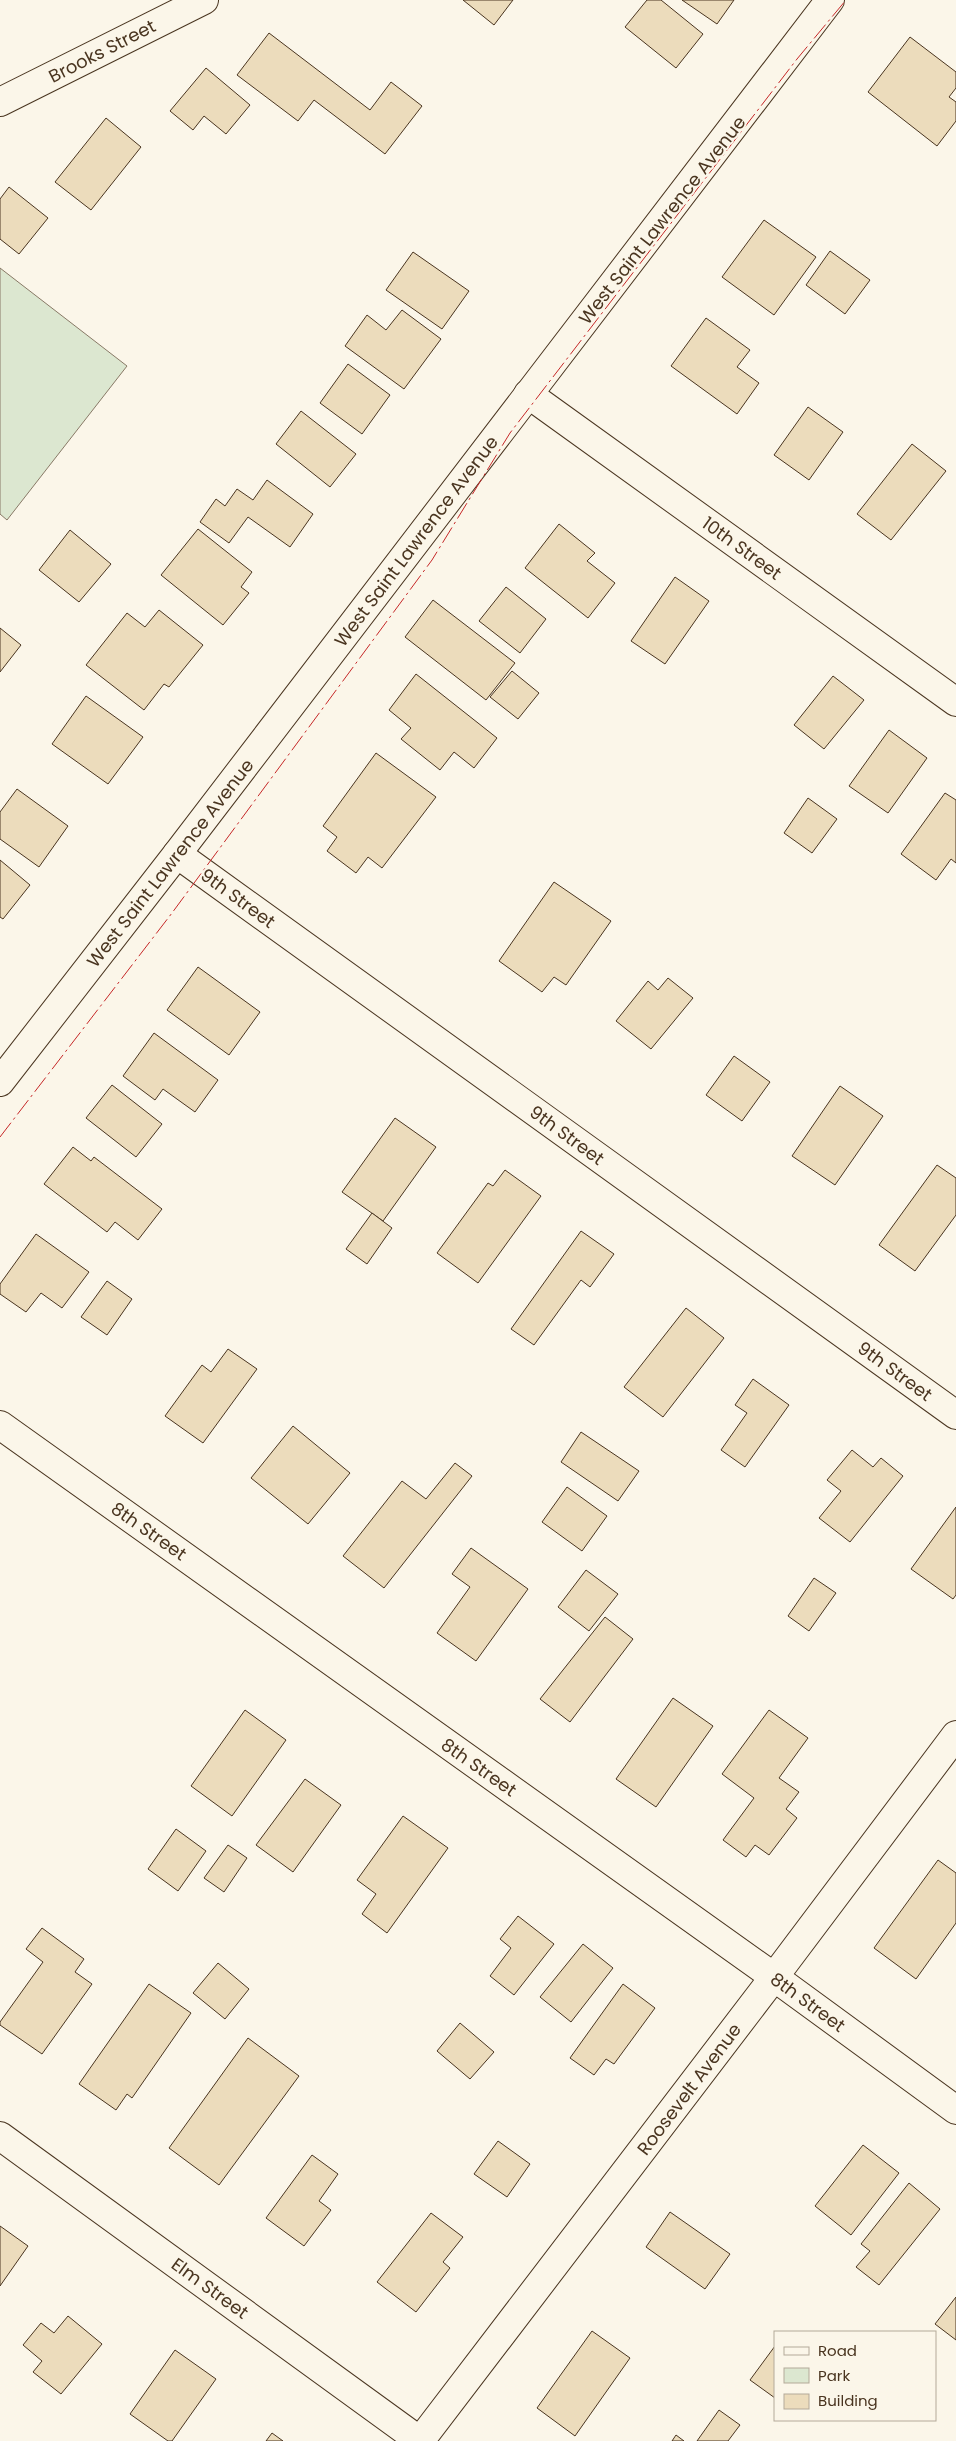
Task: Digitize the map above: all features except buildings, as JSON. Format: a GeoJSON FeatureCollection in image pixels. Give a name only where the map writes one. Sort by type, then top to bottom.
{"type":"FeatureCollection","features":[{"type":"Feature","properties":{"kind":"street","name":"Brooks Street"},"geometry":{"type":"LineString","coordinates":[[0,102],[204,0]]}},
{"type":"Feature","properties":{"kind":"street","name":"West Saint Lawrence Avenue"},"geometry":{"type":"LineString","coordinates":[[0,1082],[177,854],[830,0]]}},
{"type":"Feature","properties":{"kind":"street","name":"10th Street"},"geometry":{"type":"LineString","coordinates":[[528,394],[956,702]]}},
{"type":"Feature","properties":{"kind":"street","name":"9th Street"},"geometry":{"type":"LineString","coordinates":[[177,854],[956,1415]]}},
{"type":"Feature","properties":{"kind":"street","name":"8th Street"},"geometry":{"type":"LineString","coordinates":[[0,1425],[774,1977],[956,2110]]}},
{"type":"Feature","properties":{"kind":"street","name":"Roosevelt Avenue"},"geometry":{"type":"LineString","coordinates":[[420,2441],[956,1735]]}},
{"type":"Feature","properties":{"kind":"street","name":"Elm Street"},"geometry":{"type":"LineString","coordinates":[[0,2136],[420,2441]]}},
{"type":"Feature","properties":{"kind":"green space"},"geometry":{"type":"Polygon","coordinates":[[[0,268],[127,366],[7,520],[0,514],[0,268]]]}},
{"type":"Feature","properties":{"kind":"power"},"geometry":{"type":"LineString","coordinates":[[0,1137],[172,913],[432,560],[510,433],[797,59],[846,0]]}}]}
